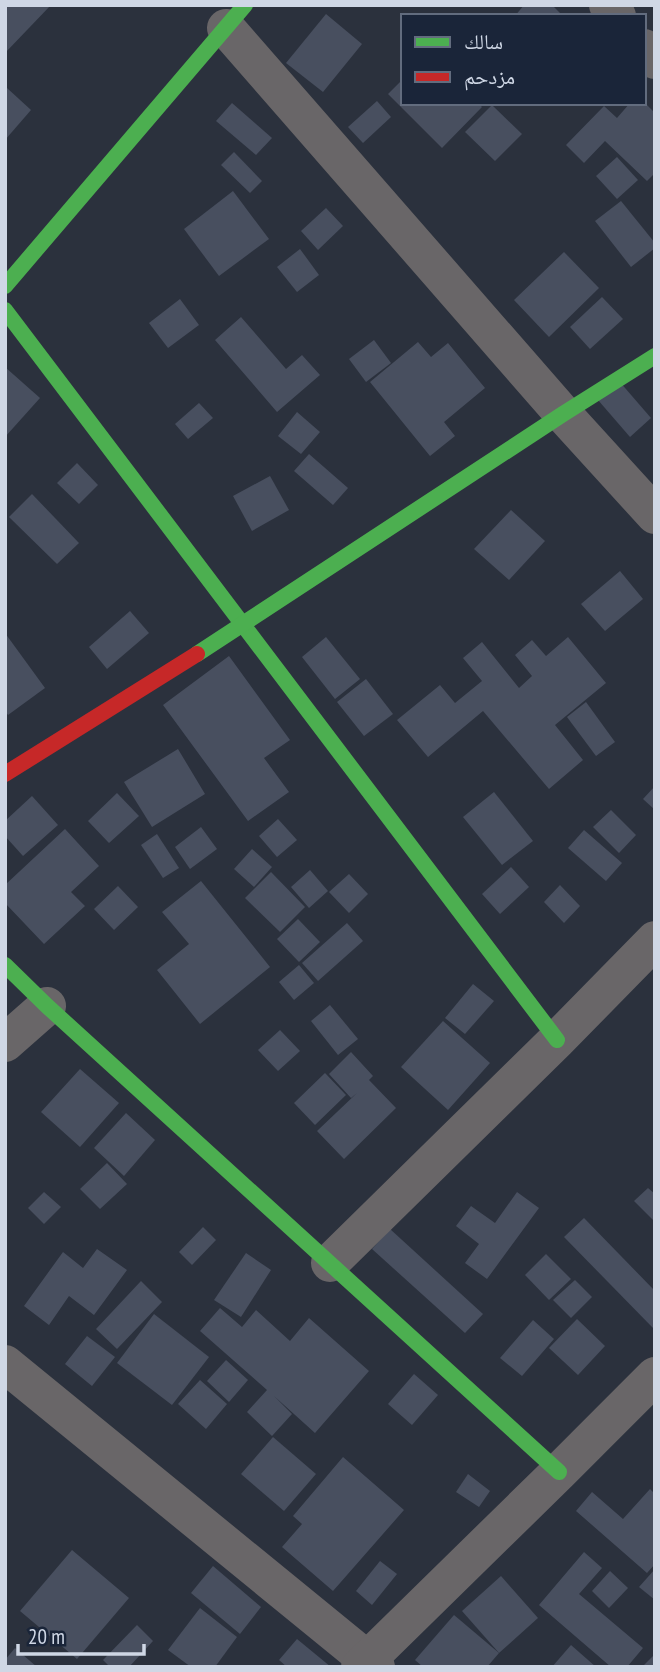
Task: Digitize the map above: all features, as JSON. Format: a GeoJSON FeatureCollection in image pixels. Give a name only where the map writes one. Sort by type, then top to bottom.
{"type":"FeatureCollection","features":[{"type":"Feature","properties":{"kind":"street"},"geometry":{"type":"LineString","coordinates":[[5,286],[235,16],[563,414],[655,515]]}},
{"type":"Feature","properties":{"kind":"street"},"geometry":{"type":"LineString","coordinates":[[5,310],[557,1040]]}},
{"type":"Feature","properties":{"kind":"street"},"geometry":{"type":"LineString","coordinates":[[5,774],[243,625],[655,356]]}},
{"type":"Feature","properties":{"kind":"street"},"geometry":{"type":"LineString","coordinates":[[330,1263],[655,940]]}},
{"type":"Feature","properties":{"kind":"street"},"geometry":{"type":"LineString","coordinates":[[5,965],[559,1472]]}},
{"type":"Feature","properties":{"kind":"street"},"geometry":{"type":"LineString","coordinates":[[5,1043],[47,1006]]}},
{"type":"Feature","properties":{"kind":"street"},"geometry":{"type":"LineString","coordinates":[[5,1364],[368,1664],[655,1376]]}},
{"type":"Feature","properties":{"kind":"building"},"geometry":{"type":"Polygon","coordinates":[[[5,5],[51,5],[5,53],[5,5]]]}},
{"type":"Feature","properties":{"kind":"building"},"geometry":{"type":"Polygon","coordinates":[[[524,5],[552,5],[561,14],[517,14],[524,5]]]}},
{"type":"Feature","properties":{"kind":"building"},"geometry":{"type":"Polygon","coordinates":[[[326,14],[362,44],[323,92],[286,63],[326,14]]]}},
{"type":"Feature","properties":{"kind":"building"},"geometry":{"type":"Polygon","coordinates":[[[401,81],[401,105],[482,107],[442,148],[388,94],[401,81]]]}},
{"type":"Feature","properties":{"kind":"building"},"geometry":{"type":"Polygon","coordinates":[[[7,88],[31,110],[5,140],[5,90],[7,88]]]}},
{"type":"Feature","properties":{"kind":"building"},"geometry":{"type":"Polygon","coordinates":[[[377,101],[391,117],[363,143],[348,127],[377,101]]]}},
{"type":"Feature","properties":{"kind":"building"},"geometry":{"type":"Polygon","coordinates":[[[232,103],[272,138],[256,155],[216,121],[232,103]]]}},
{"type":"Feature","properties":{"kind":"building"},"geometry":{"type":"Polygon","coordinates":[[[646,104],[655,113],[655,173],[647,181],[605,141],[584,163],[566,145],[604,106],[617,118],[628,105],[646,104]]]}},
{"type":"Feature","properties":{"kind":"building"},"geometry":{"type":"Polygon","coordinates":[[[492,105],[522,134],[495,161],[465,132],[492,105]]]}},
{"type":"Feature","properties":{"kind":"building"},"geometry":{"type":"Polygon","coordinates":[[[234,152],[262,181],[250,193],[221,165],[234,152]]]}},
{"type":"Feature","properties":{"kind":"building"},"geometry":{"type":"Polygon","coordinates":[[[617,157],[638,180],[617,199],[596,176],[617,157]]]}},
{"type":"Feature","properties":{"kind":"building"},"geometry":{"type":"Polygon","coordinates":[[[233,191],[269,239],[219,276],[184,229],[233,191]]]}},
{"type":"Feature","properties":{"kind":"building"},"geometry":{"type":"Polygon","coordinates":[[[621,201],[655,243],[655,248],[631,267],[595,221],[621,201]]]}},
{"type":"Feature","properties":{"kind":"building"},"geometry":{"type":"Polygon","coordinates":[[[326,208],[343,226],[318,250],[301,231],[326,208]]]}},
{"type":"Feature","properties":{"kind":"building"},"geometry":{"type":"Polygon","coordinates":[[[300,249],[319,275],[297,292],[277,267],[300,249]]]}},
{"type":"Feature","properties":{"kind":"building"},"geometry":{"type":"Polygon","coordinates":[[[564,252],[599,288],[549,337],[514,300],[564,252]]]}},
{"type":"Feature","properties":{"kind":"building"},"geometry":{"type":"Polygon","coordinates":[[[602,297],[623,319],[590,349],[570,327],[602,297]]]}},
{"type":"Feature","properties":{"kind":"building"},"geometry":{"type":"Polygon","coordinates":[[[180,299],[199,325],[168,348],[149,323],[180,299]]]}},
{"type":"Feature","properties":{"kind":"building"},"geometry":{"type":"Polygon","coordinates":[[[241,317],[286,369],[302,355],[320,375],[277,412],[215,340],[241,317]]]}},
{"type":"Feature","properties":{"kind":"building"},"geometry":{"type":"Polygon","coordinates":[[[374,340],[391,363],[366,382],[349,359],[374,340]]]}},
{"type":"Feature","properties":{"kind":"building"},"geometry":{"type":"Polygon","coordinates":[[[418,342],[431,357],[448,343],[485,388],[444,422],[455,436],[430,456],[370,382],[418,342]]]}},
{"type":"Feature","properties":{"kind":"building"},"geometry":{"type":"Polygon","coordinates":[[[5,367],[40,398],[5,437],[5,367]]]}},
{"type":"Feature","properties":{"kind":"building"},"geometry":{"type":"Polygon","coordinates":[[[619,381],[651,418],[630,437],[598,400],[619,381]]]}},
{"type":"Feature","properties":{"kind":"building"},"geometry":{"type":"Polygon","coordinates":[[[199,403],[213,418],[188,439],[175,424],[199,403]]]}},
{"type":"Feature","properties":{"kind":"building"},"geometry":{"type":"Polygon","coordinates":[[[297,412],[320,432],[301,454],[278,436],[297,412]]]}},
{"type":"Feature","properties":{"kind":"building"},"geometry":{"type":"Polygon","coordinates":[[[309,454],[348,488],[333,505],[294,471],[309,454]]]}},
{"type":"Feature","properties":{"kind":"building"},"geometry":{"type":"Polygon","coordinates":[[[77,463],[98,485],[79,504],[57,483],[77,463]]]}},
{"type":"Feature","properties":{"kind":"building"},"geometry":{"type":"Polygon","coordinates":[[[270,476],[289,510],[252,531],[233,496],[270,476]]]}},
{"type":"Feature","properties":{"kind":"building"},"geometry":{"type":"Polygon","coordinates":[[[32,494],[79,543],[57,564],[9,517],[32,494]]]}},
{"type":"Feature","properties":{"kind":"building"},"geometry":{"type":"Polygon","coordinates":[[[511,510],[545,541],[509,580],[474,549],[511,510]]]}},
{"type":"Feature","properties":{"kind":"building"},"geometry":{"type":"Polygon","coordinates":[[[620,571],[643,599],[605,631],[581,604],[620,571]]]}},
{"type":"Feature","properties":{"kind":"building"},"geometry":{"type":"Polygon","coordinates":[[[130,611],[149,633],[107,669],[89,647],[130,611]]]}},
{"type":"Feature","properties":{"kind":"building"},"geometry":{"type":"Polygon","coordinates":[[[5,633],[45,688],[8,715],[5,711],[5,633]]]}},
{"type":"Feature","properties":{"kind":"building"},"geometry":{"type":"Polygon","coordinates":[[[326,637],[360,679],[335,699],[302,657],[326,637]]]}},
{"type":"Feature","properties":{"kind":"building"},"geometry":{"type":"Polygon","coordinates":[[[568,637],[606,683],[555,725],[583,760],[549,789],[483,711],[428,757],[397,720],[440,685],[455,703],[482,681],[463,658],[482,642],[519,688],[532,676],[515,655],[532,640],[546,656],[568,637]]]}},
{"type":"Feature","properties":{"kind":"building"},"geometry":{"type":"Polygon","coordinates":[[[229,656],[290,740],[264,758],[289,792],[248,821],[163,705],[229,656]]]}},
{"type":"Feature","properties":{"kind":"building"},"geometry":{"type":"Polygon","coordinates":[[[366,679],[393,714],[364,736],[337,702],[366,679]]]}},
{"type":"Feature","properties":{"kind":"building"},"geometry":{"type":"Polygon","coordinates":[[[586,702],[615,742],[596,756],[567,717],[586,702]]]}},
{"type":"Feature","properties":{"kind":"building"},"geometry":{"type":"Polygon","coordinates":[[[178,749],[205,794],[152,827],[124,782],[178,749]]]}},
{"type":"Feature","properties":{"kind":"building"},"geometry":{"type":"Polygon","coordinates":[[[655,786],[655,810],[643,799],[655,786]]]}},
{"type":"Feature","properties":{"kind":"building"},"geometry":{"type":"Polygon","coordinates":[[[494,792],[533,841],[502,865],[463,817],[494,792]]]}},
{"type":"Feature","properties":{"kind":"building"},"geometry":{"type":"Polygon","coordinates":[[[117,793],[139,816],[109,843],[88,821],[117,793]]]}},
{"type":"Feature","properties":{"kind":"building"},"geometry":{"type":"Polygon","coordinates":[[[32,796],[58,825],[23,856],[5,836],[5,821],[32,796]]]}},
{"type":"Feature","properties":{"kind":"building"},"geometry":{"type":"Polygon","coordinates":[[[611,810],[636,835],[619,853],[593,827],[611,810]]]}},
{"type":"Feature","properties":{"kind":"building"},"geometry":{"type":"Polygon","coordinates":[[[278,819],[297,840],[277,857],[259,836],[278,819]]]}},
{"type":"Feature","properties":{"kind":"building"},"geometry":{"type":"Polygon","coordinates":[[[201,827],[217,849],[190,869],[175,847],[201,827]]]}},
{"type":"Feature","properties":{"kind":"building"},"geometry":{"type":"Polygon","coordinates":[[[65,829],[99,866],[71,892],[85,906],[44,944],[5,903],[5,885],[65,829]]]}},
{"type":"Feature","properties":{"kind":"building"},"geometry":{"type":"Polygon","coordinates":[[[584,830],[622,863],[606,881],[568,848],[584,830]]]}},
{"type":"Feature","properties":{"kind":"building"},"geometry":{"type":"Polygon","coordinates":[[[157,834],[179,868],[163,878],[141,845],[157,834]]]}},
{"type":"Feature","properties":{"kind":"building"},"geometry":{"type":"Polygon","coordinates":[[[252,849],[272,867],[254,887],[234,869],[252,849]]]}},
{"type":"Feature","properties":{"kind":"building"},"geometry":{"type":"Polygon","coordinates":[[[511,867],[529,887],[500,914],[482,894],[511,867]]]}},
{"type":"Feature","properties":{"kind":"building"},"geometry":{"type":"Polygon","coordinates":[[[310,870],[328,891],[309,908],[291,887],[310,870]]]}},
{"type":"Feature","properties":{"kind":"building"},"geometry":{"type":"Polygon","coordinates":[[[271,872],[305,907],[280,932],[245,898],[271,872]]]}},
{"type":"Feature","properties":{"kind":"building"},"geometry":{"type":"Polygon","coordinates":[[[349,874],[368,894],[349,913],[329,892],[349,874]]]}},
{"type":"Feature","properties":{"kind":"building"},"geometry":{"type":"Polygon","coordinates":[[[201,881],[270,967],[200,1024],[157,970],[189,944],[162,912],[201,881]]]}},
{"type":"Feature","properties":{"kind":"building"},"geometry":{"type":"Polygon","coordinates":[[[560,885],[580,906],[564,923],[544,902],[560,885]]]}},
{"type":"Feature","properties":{"kind":"building"},"geometry":{"type":"Polygon","coordinates":[[[118,886],[138,907],[114,930],[94,909],[118,886]]]}},
{"type":"Feature","properties":{"kind":"building"},"geometry":{"type":"Polygon","coordinates":[[[298,919],[320,942],[299,962],[277,939],[298,919]]]}},
{"type":"Feature","properties":{"kind":"building"},"geometry":{"type":"Polygon","coordinates":[[[347,923],[363,941],[318,981],[302,963],[347,923]]]}},
{"type":"Feature","properties":{"kind":"building"},"geometry":{"type":"Polygon","coordinates":[[[299,965],[314,983],[294,1000],[279,982],[299,965]]]}},
{"type":"Feature","properties":{"kind":"building"},"geometry":{"type":"Polygon","coordinates":[[[473,984],[494,1001],[465,1034],[445,1018],[473,984]]]}},
{"type":"Feature","properties":{"kind":"building"},"geometry":{"type":"Polygon","coordinates":[[[330,1005],[358,1039],[338,1055],[311,1021],[330,1005]]]}},
{"type":"Feature","properties":{"kind":"building"},"geometry":{"type":"Polygon","coordinates":[[[443,1021],[490,1063],[448,1110],[401,1067],[443,1021]]]}},
{"type":"Feature","properties":{"kind":"building"},"geometry":{"type":"Polygon","coordinates":[[[280,1030],[300,1051],[278,1071],[258,1050],[280,1030]]]}},
{"type":"Feature","properties":{"kind":"building"},"geometry":{"type":"Polygon","coordinates":[[[351,1052],[373,1076],[369,1080],[396,1108],[344,1159],[317,1131],[357,1093],[351,1098],[329,1074],[351,1052]]]}},
{"type":"Feature","properties":{"kind":"building"},"geometry":{"type":"Polygon","coordinates":[[[80,1069],[119,1103],[80,1147],[41,1112],[80,1069]]]}},
{"type":"Feature","properties":{"kind":"building"},"geometry":{"type":"Polygon","coordinates":[[[325,1073],[346,1095],[315,1125],[294,1103],[325,1073]]]}},
{"type":"Feature","properties":{"kind":"building"},"geometry":{"type":"Polygon","coordinates":[[[126,1113],[155,1140],[124,1176],[94,1148],[126,1113]]]}},
{"type":"Feature","properties":{"kind":"building"},"geometry":{"type":"Polygon","coordinates":[[[107,1163],[127,1184],[100,1209],[80,1189],[107,1163]]]}},
{"type":"Feature","properties":{"kind":"building"},"geometry":{"type":"Polygon","coordinates":[[[648,1188],[655,1194],[655,1222],[634,1201],[648,1188]]]}},
{"type":"Feature","properties":{"kind":"building"},"geometry":{"type":"Polygon","coordinates":[[[44,1192],[61,1207],[44,1224],[28,1208],[44,1192]]]}},
{"type":"Feature","properties":{"kind":"building"},"geometry":{"type":"Polygon","coordinates":[[[517,1192],[539,1208],[487,1279],[465,1263],[479,1244],[456,1226],[471,1206],[495,1223],[517,1192]]]}},
{"type":"Feature","properties":{"kind":"building"},"geometry":{"type":"Polygon","coordinates":[[[584,1218],[655,1291],[653,1328],[564,1237],[584,1218]]]}},
{"type":"Feature","properties":{"kind":"building"},"geometry":{"type":"Polygon","coordinates":[[[203,1227],[216,1240],[192,1265],[179,1252],[203,1227]]]}},
{"type":"Feature","properties":{"kind":"building"},"geometry":{"type":"Polygon","coordinates":[[[390,1229],[483,1314],[465,1333],[372,1249],[390,1229]]]}},
{"type":"Feature","properties":{"kind":"building"},"geometry":{"type":"Polygon","coordinates":[[[97,1249],[127,1270],[94,1315],[69,1296],[49,1325],[24,1306],[63,1252],[83,1268],[97,1249]]]}},
{"type":"Feature","properties":{"kind":"building"},"geometry":{"type":"Polygon","coordinates":[[[246,1253],[271,1270],[241,1317],[214,1300],[246,1253]]]}},
{"type":"Feature","properties":{"kind":"building"},"geometry":{"type":"Polygon","coordinates":[[[546,1254],[571,1279],[549,1300],[525,1275],[546,1254]]]}},
{"type":"Feature","properties":{"kind":"building"},"geometry":{"type":"Polygon","coordinates":[[[575,1280],[592,1297],[571,1318],[553,1300],[575,1280]]]}},
{"type":"Feature","properties":{"kind":"building"},"geometry":{"type":"Polygon","coordinates":[[[141,1281],[162,1302],[117,1349],[96,1329],[141,1281]]]}},
{"type":"Feature","properties":{"kind":"building"},"geometry":{"type":"Polygon","coordinates":[[[220,1308],[242,1327],[256,1310],[290,1341],[309,1318],[369,1371],[315,1433],[274,1396],[292,1414],[272,1436],[247,1412],[267,1390],[200,1331],[220,1308]]]}},
{"type":"Feature","properties":{"kind":"building"},"geometry":{"type":"Polygon","coordinates":[[[154,1314],[209,1357],[172,1405],[117,1363],[154,1314]]]}},
{"type":"Feature","properties":{"kind":"building"},"geometry":{"type":"Polygon","coordinates":[[[577,1319],[605,1346],[578,1375],[549,1348],[577,1319]]]}},
{"type":"Feature","properties":{"kind":"building"},"geometry":{"type":"Polygon","coordinates":[[[533,1320],[554,1339],[522,1376],[500,1358],[533,1320]]]}},
{"type":"Feature","properties":{"kind":"building"},"geometry":{"type":"Polygon","coordinates":[[[87,1336],[115,1357],[92,1386],[65,1364],[87,1336]]]}},
{"type":"Feature","properties":{"kind":"building"},"geometry":{"type":"Polygon","coordinates":[[[226,1360],[248,1380],[229,1402],[207,1381],[226,1360]]]}},
{"type":"Feature","properties":{"kind":"building"},"geometry":{"type":"Polygon","coordinates":[[[414,1374],[438,1395],[412,1425],[388,1404],[414,1374]]]}},
{"type":"Feature","properties":{"kind":"building"},"geometry":{"type":"Polygon","coordinates":[[[200,1380],[227,1404],[206,1429],[178,1404],[200,1380]]]}},
{"type":"Feature","properties":{"kind":"building"},"geometry":{"type":"Polygon","coordinates":[[[273,1437],[316,1474],[284,1511],[241,1474],[273,1437]]]}},
{"type":"Feature","properties":{"kind":"building"},"geometry":{"type":"Polygon","coordinates":[[[343,1457],[404,1510],[333,1591],[282,1547],[302,1524],[293,1516],[343,1457]]]}},
{"type":"Feature","properties":{"kind":"building"},"geometry":{"type":"Polygon","coordinates":[[[468,1474],[490,1491],[479,1507],[456,1492],[468,1474]]]}},
{"type":"Feature","properties":{"kind":"building"},"geometry":{"type":"Polygon","coordinates":[[[650,1489],[655,1494],[655,1564],[647,1573],[576,1511],[592,1492],[623,1519],[650,1489]]]}},
{"type":"Feature","properties":{"kind":"building"},"geometry":{"type":"Polygon","coordinates":[[[72,1550],[129,1598],[77,1659],[20,1611],[72,1550]]]}},
{"type":"Feature","properties":{"kind":"building"},"geometry":{"type":"Polygon","coordinates":[[[584,1552],[602,1568],[579,1594],[643,1648],[627,1667],[611,1667],[539,1605],[584,1552]]]}},
{"type":"Feature","properties":{"kind":"building"},"geometry":{"type":"Polygon","coordinates":[[[380,1561],[397,1574],[372,1605],[356,1591],[380,1561]]]}},
{"type":"Feature","properties":{"kind":"building"},"geometry":{"type":"Polygon","coordinates":[[[213,1566],[261,1607],[240,1634],[191,1593],[213,1566]]]}},
{"type":"Feature","properties":{"kind":"building"},"geometry":{"type":"Polygon","coordinates":[[[655,1569],[655,1600],[639,1587],[655,1569]]]}},
{"type":"Feature","properties":{"kind":"building"},"geometry":{"type":"Polygon","coordinates":[[[610,1571],[628,1588],[609,1608],[592,1591],[610,1571]]]}},
{"type":"Feature","properties":{"kind":"building"},"geometry":{"type":"Polygon","coordinates":[[[501,1576],[538,1618],[499,1653],[462,1611],[501,1576]]]}},
{"type":"Feature","properties":{"kind":"building"},"geometry":{"type":"Polygon","coordinates":[[[200,1608],[237,1637],[215,1667],[191,1667],[168,1650],[200,1608]]]}},
{"type":"Feature","properties":{"kind":"building"},"geometry":{"type":"Polygon","coordinates":[[[454,1615],[499,1653],[487,1667],[423,1667],[415,1660],[454,1615]]]}},
{"type":"Feature","properties":{"kind":"building"},"geometry":{"type":"Polygon","coordinates":[[[137,1625],[153,1641],[129,1667],[110,1667],[103,1660],[137,1625]]]}},
{"type":"Feature","properties":{"kind":"building"},"geometry":{"type":"Polygon","coordinates":[[[297,1639],[331,1667],[287,1667],[279,1660],[297,1639]]]}},
{"type":"Feature","properties":{"kind":"building"},"geometry":{"type":"Polygon","coordinates":[[[571,1645],[596,1667],[552,1667],[571,1645]]]}},
{"type":"Feature","properties":{"kind":"building"},"geometry":{"type":"Polygon","coordinates":[[[15,1648],[37,1667],[5,1667],[5,1660],[15,1648]]]}},
{"type":"Feature","properties":{"kind":"building"},"geometry":{"type":"Polygon","coordinates":[[[655,1654],[655,1667],[642,1667],[655,1654]]]}},
{"type":"Feature","properties":{"kind":"traffic: fast"},"geometry":{"type":"LineString","coordinates":[[5,286],[245,5]]}},
{"type":"Feature","properties":{"kind":"traffic: fast"},"geometry":{"type":"LineString","coordinates":[[5,310],[557,1040]]}},
{"type":"Feature","properties":{"kind":"traffic: fast"},"geometry":{"type":"LineString","coordinates":[[197,654],[655,356]]}},
{"type":"Feature","properties":{"kind":"traffic: fast"},"geometry":{"type":"LineString","coordinates":[[5,965],[559,1472]]}},
{"type":"Feature","properties":{"kind":"traffic: jam"},"geometry":{"type":"LineString","coordinates":[[5,774],[197,654]]}}]}
